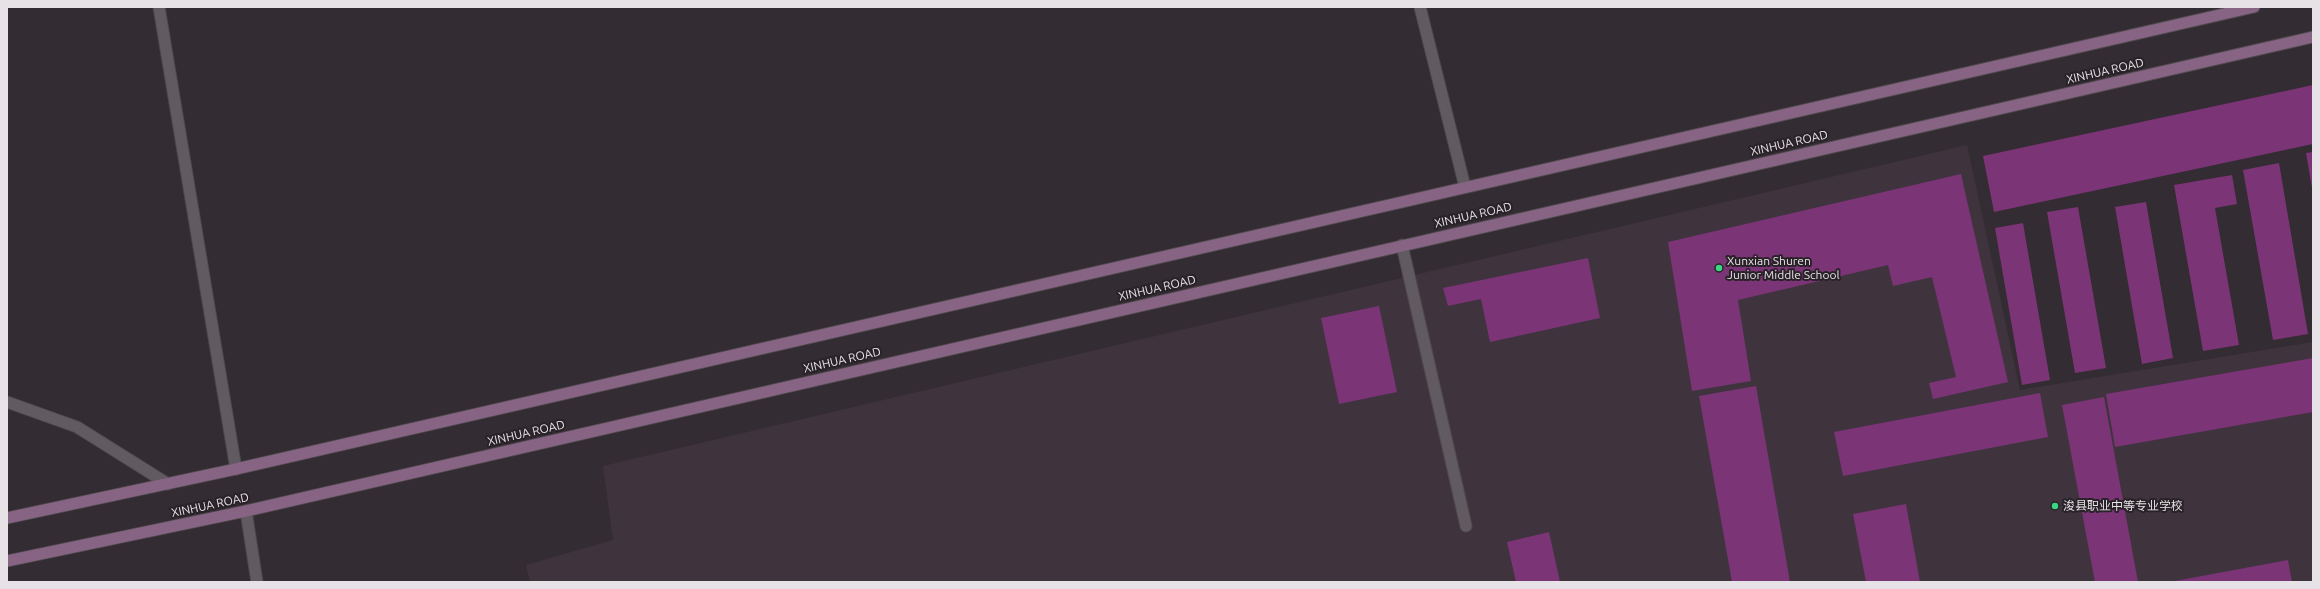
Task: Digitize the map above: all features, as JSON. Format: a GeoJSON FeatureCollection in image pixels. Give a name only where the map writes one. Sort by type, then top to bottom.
{"type":"FeatureCollection","features":[{"type":"Feature","properties":{"kind":"main road"},"geometry":{"type":"LineString","coordinates":[[7,518],[236,469],[2254,7]]}},
{"type":"Feature","properties":{"kind":"main road","name":"XINHUA ROAD"},"geometry":{"type":"LineString","coordinates":[[7,561],[246,511],[2313,37]]}},
{"type":"Feature","properties":{"kind":"street"},"geometry":{"type":"LineString","coordinates":[[159,7],[236,469]]}},
{"type":"Feature","properties":{"kind":"street"},"geometry":{"type":"LineString","coordinates":[[1420,7],[1465,187]]}},
{"type":"Feature","properties":{"kind":"street"},"geometry":{"type":"LineString","coordinates":[[1402,245],[1466,526]]}},
{"type":"Feature","properties":{"kind":"street"},"geometry":{"type":"LineString","coordinates":[[7,402],[77,427],[168,484]]}},
{"type":"Feature","properties":{"kind":"street"},"geometry":{"type":"LineString","coordinates":[[246,511],[257,582]]}},
{"type":"Feature","properties":{"kind":"shaded area","name":"Xunxian Shuren Junior Middle School"},"geometry":{"type":"Polygon","coordinates":[[[1967,145],[2020,390],[2313,342],[2313,582],[530,582],[526,565],[613,540],[603,466],[1967,145]]]}},
{"type":"Feature","properties":{"kind":"building"},"geometry":{"type":"Polygon","coordinates":[[[2313,85],[2313,144],[1994,212],[1983,156],[2313,85]]]}},
{"type":"Feature","properties":{"kind":"building"},"geometry":{"type":"Polygon","coordinates":[[[2313,152],[2313,188],[2312,188],[2306,153],[2313,152]]]}},
{"type":"Feature","properties":{"kind":"building"},"geometry":{"type":"Polygon","coordinates":[[[2279,163],[2308,334],[2273,340],[2243,170],[2279,163]]]}},
{"type":"Feature","properties":{"kind":"building"},"geometry":{"type":"Polygon","coordinates":[[[1961,174],[2008,382],[1933,399],[1929,383],[1956,377],[1932,277],[1893,286],[1888,265],[1738,300],[1751,381],[1692,391],[1668,242],[1961,174]]]}},
{"type":"Feature","properties":{"kind":"building"},"geometry":{"type":"Polygon","coordinates":[[[2232,175],[2237,204],[2215,208],[2239,345],[2203,351],[2174,185],[2232,175]]]}},
{"type":"Feature","properties":{"kind":"building"},"geometry":{"type":"Polygon","coordinates":[[[2146,202],[2173,358],[2142,364],[2115,207],[2146,202]]]}},
{"type":"Feature","properties":{"kind":"building"},"geometry":{"type":"Polygon","coordinates":[[[2078,207],[2106,368],[2075,373],[2047,212],[2078,207]]]}},
{"type":"Feature","properties":{"kind":"building"},"geometry":{"type":"Polygon","coordinates":[[[2023,223],[2050,380],[2022,385],[1995,228],[2023,223]]]}},
{"type":"Feature","properties":{"kind":"building"},"geometry":{"type":"Polygon","coordinates":[[[1588,258],[1600,318],[1490,342],[1481,299],[1448,306],[1443,288],[1588,258]]]}},
{"type":"Feature","properties":{"kind":"building"},"geometry":{"type":"Polygon","coordinates":[[[1379,306],[1397,392],[1339,404],[1321,318],[1379,306]]]}},
{"type":"Feature","properties":{"kind":"building"},"geometry":{"type":"Polygon","coordinates":[[[2313,358],[2313,412],[2115,447],[2106,394],[2313,358]]]}},
{"type":"Feature","properties":{"kind":"building"},"geometry":{"type":"Polygon","coordinates":[[[1756,386],[1790,582],[1732,582],[1699,396],[1756,386]]]}},
{"type":"Feature","properties":{"kind":"building"},"geometry":{"type":"Polygon","coordinates":[[[2040,393],[2048,437],[1843,476],[1834,432],[2040,393]]]}},
{"type":"Feature","properties":{"kind":"building"},"geometry":{"type":"Polygon","coordinates":[[[2104,397],[2138,582],[2095,582],[2062,405],[2104,397]]]}},
{"type":"Feature","properties":{"kind":"building"},"geometry":{"type":"Polygon","coordinates":[[[1906,504],[1920,582],[1866,582],[1853,514],[1906,504]]]}},
{"type":"Feature","properties":{"kind":"building"},"geometry":{"type":"Polygon","coordinates":[[[1549,532],[1560,582],[1516,582],[1507,542],[1549,532]]]}},
{"type":"Feature","properties":{"kind":"building"},"geometry":{"type":"Polygon","coordinates":[[[2288,560],[2292,582],[2175,582],[2175,581],[2288,560]]]}},
{"type":"Feature","properties":{"kind":"place","name":"Xunxian Shuren Junior Middle School"},"geometry":{"type":"Point","coordinates":[1719,268]}},
{"type":"Feature","properties":{"kind":"place","name":"浚县职业中等专业学校"},"geometry":{"type":"Point","coordinates":[2055,506]}}]}
